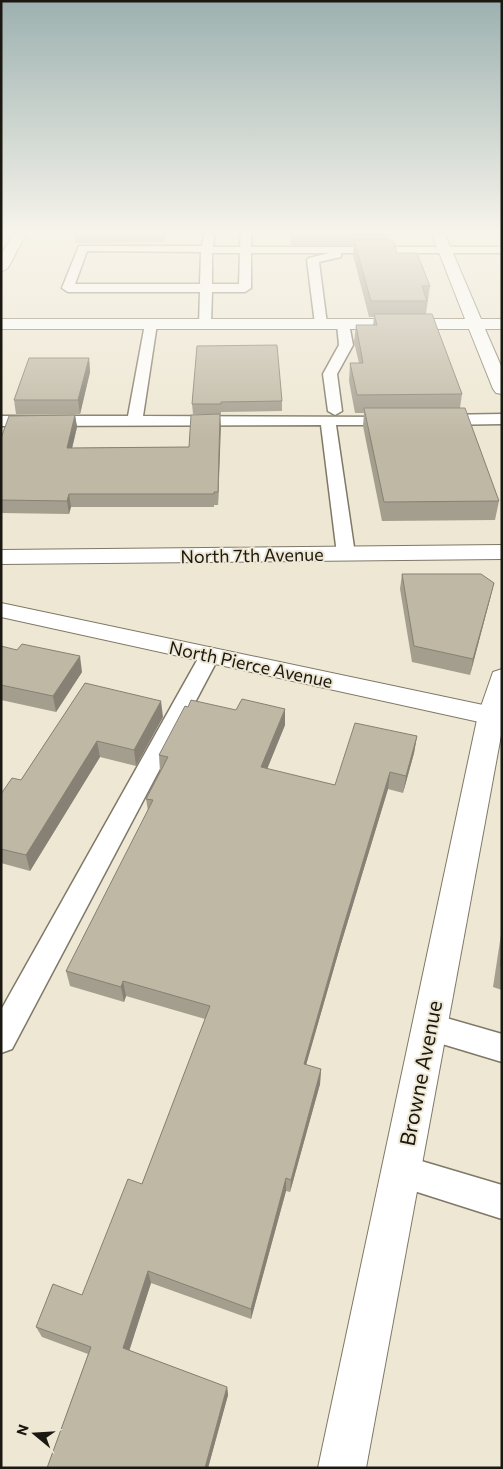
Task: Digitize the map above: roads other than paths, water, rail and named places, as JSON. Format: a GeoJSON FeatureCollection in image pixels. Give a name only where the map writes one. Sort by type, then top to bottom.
{"type":"FeatureCollection","features":[{"type":"Feature","properties":{"kind":"street"},"geometry":{"type":"LineString","coordinates":[[466,301],[502,389]]}},
{"type":"Feature","properties":{"kind":"street"},"geometry":{"type":"LineString","coordinates":[[1,324],[502,324]]}},
{"type":"Feature","properties":{"kind":"street","name":"North 7th Avenue"},"geometry":{"type":"LineString","coordinates":[[1,557],[502,552]]}},
{"type":"Feature","properties":{"kind":"street","name":"North Pierce Avenue"},"geometry":{"type":"LineString","coordinates":[[1,610],[496,717]]}},
{"type":"Feature","properties":{"kind":"street","name":"Browne Avenue"},"geometry":{"type":"LineString","coordinates":[[342,1468],[429,1027],[496,717],[502,678]]}},
{"type":"Feature","properties":{"kind":"lane"},"geometry":{"type":"LineString","coordinates":[[205,324],[206,301]]}},
{"type":"Feature","properties":{"kind":"lane"},"geometry":{"type":"LineString","coordinates":[[318,301],[321,324]]}},
{"type":"Feature","properties":{"kind":"lane"},"geometry":{"type":"LineString","coordinates":[[135,420],[151,324]]}},
{"type":"Feature","properties":{"kind":"lane"},"geometry":{"type":"LineString","coordinates":[[343,324],[346,345],[330,374],[332,416],[346,554]]}},
{"type":"Feature","properties":{"kind":"lane"},"geometry":{"type":"LineString","coordinates":[[1,421],[332,416],[406,420]]}},
{"type":"Feature","properties":{"kind":"lane"},"geometry":{"type":"LineString","coordinates":[[425,420],[502,419]]}},
{"type":"Feature","properties":{"kind":"lane"},"geometry":{"type":"LineString","coordinates":[[1,1039],[210,655]]}},
{"type":"Feature","properties":{"kind":"lane"},"geometry":{"type":"LineString","coordinates":[[429,1027],[502,1048]]}},
{"type":"Feature","properties":{"kind":"lane"},"geometry":{"type":"LineString","coordinates":[[401,1171],[502,1202]]}}]}
